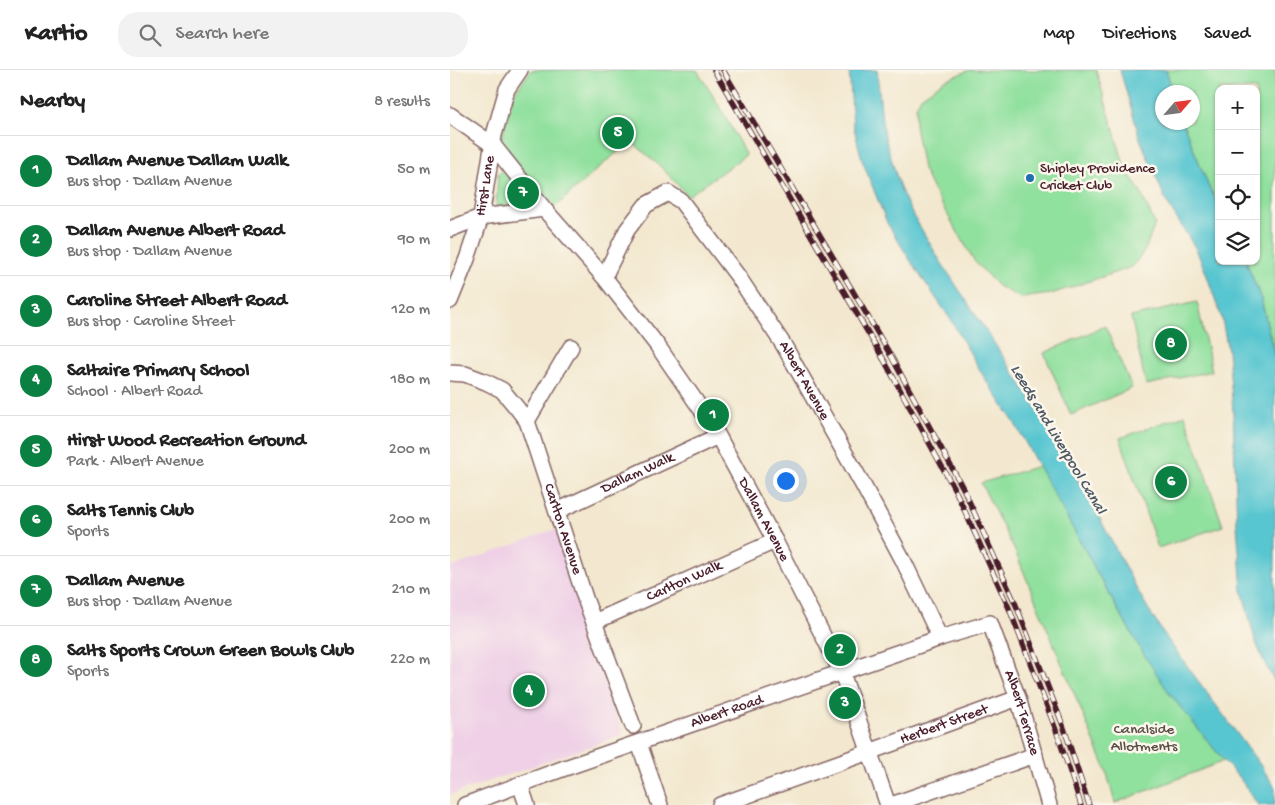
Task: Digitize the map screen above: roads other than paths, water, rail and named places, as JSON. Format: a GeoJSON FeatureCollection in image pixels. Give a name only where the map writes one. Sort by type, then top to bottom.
{"type":"FeatureCollection","features":[{"type":"Feature","properties":{"kind":"street","name":"Hirst Lane"},"geometry":{"type":"LineString","coordinates":[[450,301],[467,259],[481,216],[494,135],[507,89],[520,70]]}},
{"type":"Feature","properties":{"kind":"street","name":"Dallam Avenue"},"geometry":{"type":"LineString","coordinates":[[450,115],[493,144],[544,209],[604,277],[656,345],[705,415],[775,541],[842,673],[889,805]]}},
{"type":"Feature","properties":{"kind":"street","name":"Albert Avenue"},"geometry":{"type":"LineString","coordinates":[[604,277],[627,230],[646,205],[668,193],[681,201],[737,275],[783,344],[881,518],[940,638]]}},
{"type":"Feature","properties":{"kind":"street"},"geometry":{"type":"LineString","coordinates":[[450,229],[481,216],[544,209]]}},
{"type":"Feature","properties":{"kind":"street"},"geometry":{"type":"LineString","coordinates":[[527,421],[571,346]]}},
{"type":"Feature","properties":{"kind":"street","name":"Carlton Avenue"},"geometry":{"type":"LineString","coordinates":[[450,373],[465,374],[502,390],[527,421],[594,622],[633,726]]}},
{"type":"Feature","properties":{"kind":"street","name":"Dallam Walk"},"geometry":{"type":"LineString","coordinates":[[557,511],[718,436]]}},
{"type":"Feature","properties":{"kind":"street","name":"Carlton Walk"},"geometry":{"type":"LineString","coordinates":[[594,622],[775,541]]}},
{"type":"Feature","properties":{"kind":"street","name":"Albert Road"},"geometry":{"type":"LineString","coordinates":[[465,805],[520,784],[940,638],[990,623]]}},
{"type":"Feature","properties":{"kind":"street","name":"Albert Terrace"},"geometry":{"type":"LineString","coordinates":[[990,623],[1018,698],[1049,805]]}},
{"type":"Feature","properties":{"kind":"street","name":"Herbert Street"},"geometry":{"type":"LineString","coordinates":[[720,805],[1018,698]]}},
{"type":"Feature","properties":{"kind":"street"},"geometry":{"type":"LineString","coordinates":[[639,743],[660,805]]}},
{"type":"Feature","properties":{"kind":"street"},"geometry":{"type":"LineString","coordinates":[[889,805],[1035,755]]}},
{"type":"Feature","properties":{"kind":"street"},"geometry":{"type":"LineString","coordinates":[[520,784],[527,805]]}},
{"type":"Feature","properties":{"kind":"water"},"geometry":{"type":"Polygon","coordinates":[[[849,70],[877,70],[886,141],[900,188],[910,210],[939,259],[1031,399],[1098,515],[1153,617],[1275,787],[1275,805],[1258,805],[1241,780],[1170,694],[1146,658],[1014,422],[984,377],[949,317],[887,223],[862,160],[853,124],[849,70]]]}},
{"type":"Feature","properties":{"kind":"water"},"geometry":{"type":"Polygon","coordinates":[[[1120,70],[1166,70],[1171,85],[1155,85],[1155,130],[1186,130],[1215,198],[1215,265],[1248,265],[1261,299],[1275,358],[1275,682],[1255,640],[1242,590],[1237,525],[1233,411],[1228,351],[1222,319],[1196,249],[1167,203],[1140,139],[1120,70]]]}},
{"type":"Feature","properties":{"kind":"railway"},"geometry":{"type":"LineString","coordinates":[[714,70],[884,360],[957,494],[1009,608],[1056,730],[1081,805]]}},
{"type":"Feature","properties":{"kind":"railway"},"geometry":{"type":"LineString","coordinates":[[723,70],[891,356],[964,490],[1016,605],[1064,728],[1089,805]]}},
{"type":"Feature","properties":{"kind":"place","name":"Hirst Wood Recreation Ground"},"geometry":{"type":"Point","coordinates":[618,133]}},
{"type":"Feature","properties":{"kind":"place","name":"Shipley Providence Cricket Club"},"geometry":{"type":"Point","coordinates":[1030,178]}},
{"type":"Feature","properties":{"kind":"place","name":"Dallam Avenue"},"geometry":{"type":"Point","coordinates":[523,193]}},
{"type":"Feature","properties":{"kind":"place","name":"Salts Sports Crown Green Bowls Club"},"geometry":{"type":"Point","coordinates":[1171,344]}},
{"type":"Feature","properties":{"kind":"place","name":"Dallam Avenue Dallam Walk"},"geometry":{"type":"Point","coordinates":[713,415]}},
{"type":"Feature","properties":{"kind":"place","name":"Salts Tennis Club"},"geometry":{"type":"Point","coordinates":[1171,482]}},
{"type":"Feature","properties":{"kind":"place","name":"Dallam Avenue Albert Road"},"geometry":{"type":"Point","coordinates":[840,650]}},
{"type":"Feature","properties":{"kind":"place","name":"Saltaire Primary School"},"geometry":{"type":"Point","coordinates":[529,691]}},
{"type":"Feature","properties":{"kind":"place","name":"Caroline Street Albert Road"},"geometry":{"type":"Point","coordinates":[845,703]}},
{"type":"Feature","properties":{"kind":"water label","name":"Leeds and Liverpool Canal"},"geometry":{"type":"Point","coordinates":[1057,440]}},
{"type":"Feature","properties":{"kind":"park label","name":"Canalside Allotments"},"geometry":{"type":"Point","coordinates":[1144,738]}}]}
